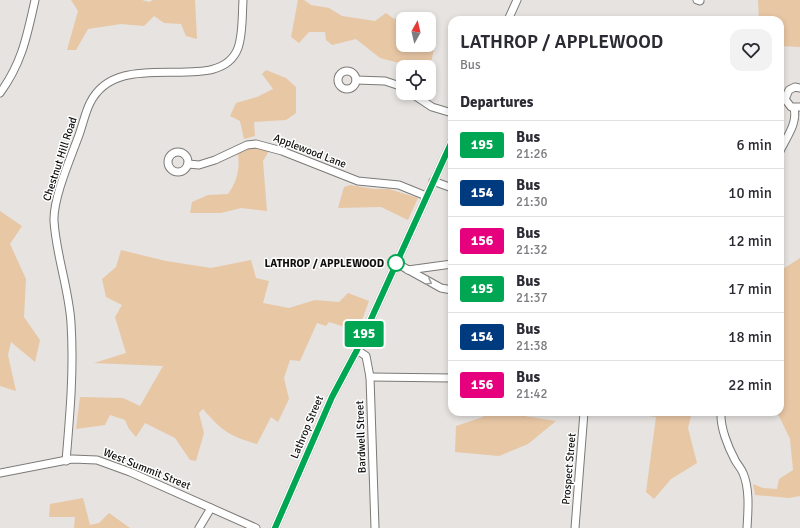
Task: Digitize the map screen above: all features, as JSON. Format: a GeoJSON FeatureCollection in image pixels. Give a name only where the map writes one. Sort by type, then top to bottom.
{"type":"FeatureCollection","features":[{"type":"Feature","properties":{"kind":"street"},"geometry":{"type":"LineString","coordinates":[[0,93],[17,67],[35,0]]}},
{"type":"Feature","properties":{"kind":"street","name":"Chestnut Hill Road"},"geometry":{"type":"LineString","coordinates":[[66,461],[73,391],[73,350],[71,320],[56,237],[54,211],[67,167],[90,104],[102,86],[123,75],[196,72],[214,69],[224,64],[233,57],[238,48],[243,0]]}},
{"type":"Feature","properties":{"kind":"street"},"geometry":{"type":"LineString","coordinates":[[510,16],[517,0]]}},
{"type":"Feature","properties":{"kind":"street"},"geometry":{"type":"LineString","coordinates":[[356,80],[385,81],[396,85]]}},
{"type":"Feature","properties":{"kind":"street"},"geometry":{"type":"LineString","coordinates":[[784,143],[794,122],[797,107],[788,105],[785,95],[792,88],[800,88]]}},
{"type":"Feature","properties":{"kind":"street"},"geometry":{"type":"LineString","coordinates":[[422,100],[432,106],[448,112]]}},
{"type":"Feature","properties":{"kind":"street","name":"Applewood Lane"},"geometry":{"type":"LineString","coordinates":[[188,164],[199,165],[215,160],[247,145],[256,144],[282,151],[358,181],[399,185],[426,196]]}},
{"type":"Feature","properties":{"kind":"street","name":"Lathrop Street"},"geometry":{"type":"LineString","coordinates":[[275,528],[332,397],[357,350],[448,149]]}},
{"type":"Feature","properties":{"kind":"street"},"geometry":{"type":"LineString","coordinates":[[433,181],[448,187]]}},
{"type":"Feature","properties":{"kind":"street"},"geometry":{"type":"LineString","coordinates":[[396,263],[440,288],[448,289]]}},
{"type":"Feature","properties":{"kind":"street"},"geometry":{"type":"LineString","coordinates":[[408,270],[448,265]]}},
{"type":"Feature","properties":{"kind":"street","name":"Bardwell Street"},"geometry":{"type":"LineString","coordinates":[[357,350],[366,356],[370,377],[375,528]]}},
{"type":"Feature","properties":{"kind":"street"},"geometry":{"type":"LineString","coordinates":[[370,377],[448,378]]}},
{"type":"Feature","properties":{"kind":"street","name":"Prospect Street"},"geometry":{"type":"LineString","coordinates":[[575,528],[584,416]]}},
{"type":"Feature","properties":{"kind":"street"},"geometry":{"type":"LineString","coordinates":[[722,416],[723,428],[728,442],[735,459],[743,472],[747,485],[747,528]]}},
{"type":"Feature","properties":{"kind":"street","name":"West Summit Street"},"geometry":{"type":"LineString","coordinates":[[0,473],[79,459],[104,461],[256,528]]}},
{"type":"Feature","properties":{"kind":"street"},"geometry":{"type":"LineString","coordinates":[[199,528],[211,508]]}},
{"type":"Feature","properties":{"kind":"shaded area"},"geometry":{"type":"Polygon","coordinates":[[[71,0],[142,0],[149,2],[153,0],[195,0],[197,39],[186,36],[181,24],[164,23],[154,16],[144,26],[121,24],[88,29],[76,50],[67,50],[78,11],[71,0]]]}},
{"type":"Feature","properties":{"kind":"shaded area"},"geometry":{"type":"Polygon","coordinates":[[[298,0],[304,0],[311,5],[329,8],[342,16],[375,21],[386,13],[394,19],[396,18],[396,52],[433,52],[431,60],[396,60],[396,62],[380,58],[356,39],[332,45],[326,40],[325,32],[309,32],[299,43],[291,37],[298,0]]]}},
{"type":"Feature","properties":{"kind":"shaded area"},"geometry":{"type":"Polygon","coordinates":[[[758,0],[800,0],[800,47],[784,46],[784,16],[759,16],[758,0]]]}},
{"type":"Feature","properties":{"kind":"shaded area"},"geometry":{"type":"Polygon","coordinates":[[[266,70],[286,78],[296,87],[296,113],[286,120],[254,122],[255,136],[244,139],[240,121],[230,116],[236,103],[257,97],[273,89],[262,74],[266,70]]]}},
{"type":"Feature","properties":{"kind":"shaded area"},"geometry":{"type":"Polygon","coordinates":[[[253,147],[269,151],[263,161],[267,211],[241,208],[221,213],[190,213],[192,202],[208,195],[228,194],[234,185],[237,175],[239,165],[238,154],[253,147]]]}},
{"type":"Feature","properties":{"kind":"shaded area"},"geometry":{"type":"Polygon","coordinates":[[[350,185],[374,189],[389,189],[418,198],[408,220],[381,207],[338,208],[344,187],[350,185]]]}},
{"type":"Feature","properties":{"kind":"shaded area"},"geometry":{"type":"Polygon","coordinates":[[[0,211],[22,226],[10,244],[26,279],[24,317],[40,340],[35,362],[11,342],[8,355],[16,391],[0,386],[0,211]]]}},
{"type":"Feature","properties":{"kind":"shaded area"},"geometry":{"type":"Polygon","coordinates":[[[121,250],[166,261],[211,268],[251,260],[256,278],[269,281],[263,303],[289,308],[315,300],[339,302],[348,293],[369,301],[358,331],[329,322],[326,326],[317,323],[300,361],[290,360],[284,378],[289,399],[278,422],[271,417],[257,444],[227,432],[221,428],[203,409],[199,413],[204,433],[196,461],[190,460],[175,438],[145,423],[136,437],[129,429],[125,420],[110,415],[105,425],[76,429],[80,397],[123,398],[140,406],[163,366],[94,363],[126,353],[115,317],[122,305],[106,297],[102,279],[116,267],[121,250]]]}},
{"type":"Feature","properties":{"kind":"shaded area"},"geometry":{"type":"Polygon","coordinates":[[[800,258],[800,496],[789,498],[755,495],[753,484],[763,488],[777,489],[779,479],[793,470],[790,439],[779,416],[784,416],[784,268],[800,258]]]}},
{"type":"Feature","properties":{"kind":"shaded area"},"geometry":{"type":"Polygon","coordinates":[[[524,416],[556,421],[528,444],[499,456],[455,452],[456,426],[483,417],[524,416]]]}},
{"type":"Feature","properties":{"kind":"shaded area"},"geometry":{"type":"Polygon","coordinates":[[[650,416],[691,416],[688,428],[697,463],[671,479],[654,499],[646,492],[656,417],[650,416]]]}},
{"type":"Feature","properties":{"kind":"shaded area"},"geometry":{"type":"Polygon","coordinates":[[[83,498],[90,525],[99,523],[109,513],[130,528],[74,528],[75,517],[49,517],[50,504],[83,498]]]}},
{"type":"Feature","properties":{"kind":"bus line","name":"195"},"geometry":{"type":"LineString","coordinates":[[275,528],[332,397],[357,350],[392,270],[448,150]]}},
{"type":"Feature","properties":{"kind":"place","name":"LATHROP / APPLEWOOD"},"geometry":{"type":"Point","coordinates":[396,263]}}]}
